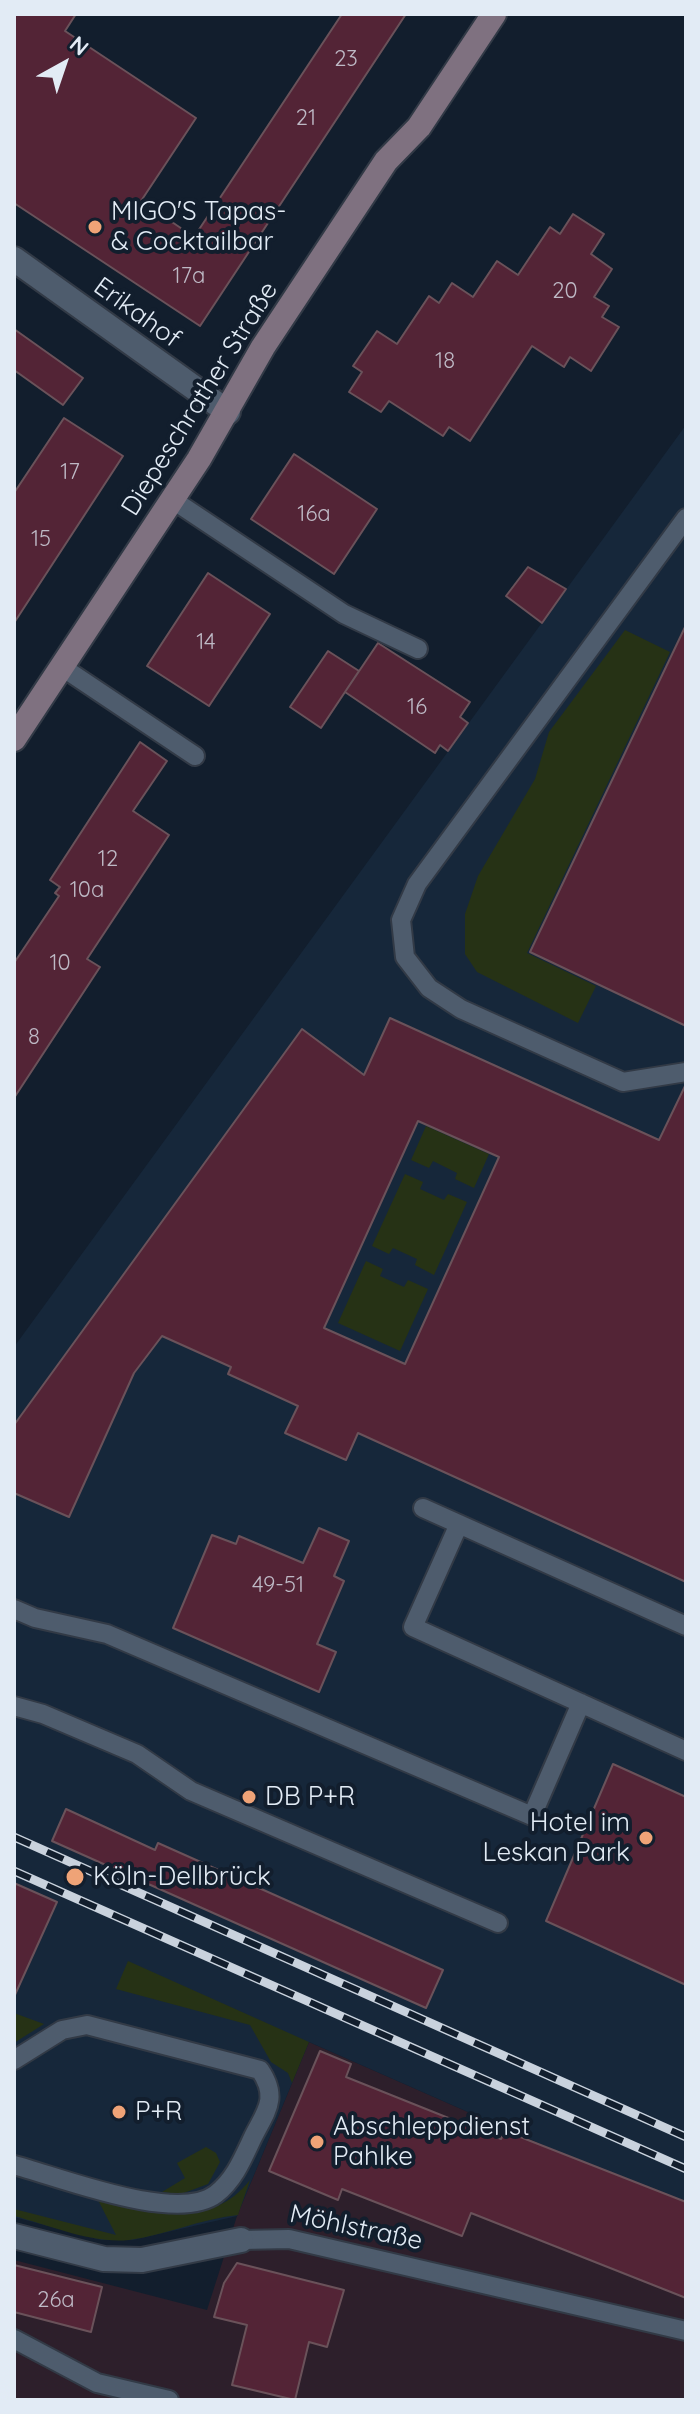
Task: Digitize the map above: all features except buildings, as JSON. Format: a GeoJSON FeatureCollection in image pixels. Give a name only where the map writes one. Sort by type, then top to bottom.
{"type":"FeatureCollection","features":[{"type":"Feature","properties":{"kind":"street","name":"Diepeschrather Straße"},"geometry":{"type":"LineString","coordinates":[[14,739],[173,500],[228,412],[263,347],[386,161],[419,127],[494,14]]}},
{"type":"Feature","properties":{"kind":"street","name":"Erikahof"},"geometry":{"type":"LineString","coordinates":[[14,259],[228,412]]}},
{"type":"Feature","properties":{"kind":"street","name":"Möhlstraße"},"geometry":{"type":"LineString","coordinates":[[14,2236],[117,2260],[142,2260],[241,2240]]}},
{"type":"Feature","properties":{"kind":"lane"},"geometry":{"type":"LineString","coordinates":[[173,500],[344,614],[418,649]]}},
{"type":"Feature","properties":{"kind":"lane"},"geometry":{"type":"LineString","coordinates":[[686,518],[417,884],[401,920],[405,957],[429,988],[461,1009],[623,1082],[686,1072]]}},
{"type":"Feature","properties":{"kind":"lane"},"geometry":{"type":"LineString","coordinates":[[62,667],[195,756]]}},
{"type":"Feature","properties":{"kind":"lane"},"geometry":{"type":"LineString","coordinates":[[423,1508],[686,1626]]}},
{"type":"Feature","properties":{"kind":"lane"},"geometry":{"type":"LineString","coordinates":[[459,1524],[413,1627],[686,1751]]}},
{"type":"Feature","properties":{"kind":"lane"},"geometry":{"type":"LineString","coordinates":[[14,1609],[35,1618],[107,1634],[532,1816],[581,1703]]}},
{"type":"Feature","properties":{"kind":"lane"},"geometry":{"type":"LineString","coordinates":[[14,1706],[43,1714],[137,1754],[191,1791],[498,1923]]}},
{"type":"Feature","properties":{"kind":"lane"},"geometry":{"type":"LineString","coordinates":[[14,2165],[160,2204],[190,2205],[214,2196],[233,2178],[269,2104],[271,2086],[260,2070],[87,2025],[62,2030],[16,2058]]}},
{"type":"Feature","properties":{"kind":"lane","name":"Möhlstraße"},"geometry":{"type":"LineString","coordinates":[[241,2240],[289,2239],[686,2331]]}},
{"type":"Feature","properties":{"kind":"lane"},"geometry":{"type":"LineString","coordinates":[[14,2339],[97,2383],[169,2400]]}},
{"type":"Feature","properties":{"kind":"shaded area"},"geometry":{"type":"Polygon","coordinates":[[[686,425],[686,2208],[309,2042],[237,2216],[133,2240],[101,2240],[14,2217],[14,1347],[686,425]]]}},
{"type":"Feature","properties":{"kind":"shaded area"},"geometry":{"type":"Polygon","coordinates":[[[309,2042],[686,2208],[686,2400],[14,2400],[14,2260],[207,2310],[237,2216],[309,2042]]]}},
{"type":"Feature","properties":{"kind":"green space"},"geometry":{"type":"Polygon","coordinates":[[[625,630],[670,652],[527,953],[596,986],[578,1023],[477,972],[465,954],[465,914],[478,876],[535,779],[549,732],[625,630]]]}},
{"type":"Feature","properties":{"kind":"green space"},"geometry":{"type":"Polygon","coordinates":[[[426,1126],[489,1154],[474,1188],[455,1179],[457,1173],[433,1161],[429,1168],[411,1160],[426,1126]]]}},
{"type":"Feature","properties":{"kind":"green space"},"geometry":{"type":"Polygon","coordinates":[[[405,1174],[423,1182],[420,1189],[444,1200],[448,1194],[467,1202],[434,1275],[415,1265],[417,1259],[393,1248],[389,1254],[372,1246],[405,1174]]]}},
{"type":"Feature","properties":{"kind":"green space"},"geometry":{"type":"Polygon","coordinates":[[[366,1261],[383,1269],[380,1276],[404,1287],[408,1280],[428,1289],[400,1351],[338,1323],[366,1261]]]}},
{"type":"Feature","properties":{"kind":"green space"},"geometry":{"type":"Polygon","coordinates":[[[128,1961],[309,2042],[292,2083],[288,2073],[271,2062],[250,2025],[116,1989],[128,1961]]]}},
{"type":"Feature","properties":{"kind":"green space"},"geometry":{"type":"Polygon","coordinates":[[[14,2013],[44,2024],[14,2043],[14,2013]]]}},
{"type":"Feature","properties":{"kind":"green space"},"geometry":{"type":"Polygon","coordinates":[[[206,2147],[216,2153],[220,2162],[208,2184],[181,2194],[162,2192],[185,2178],[177,2163],[206,2147]]]}},
{"type":"Feature","properties":{"kind":"green space"},"geometry":{"type":"Polygon","coordinates":[[[250,2180],[238,2215],[129,2240],[86,2237],[14,2216],[14,2209],[116,2235],[98,2200],[159,2212],[199,2212],[234,2196],[250,2180]]]}},
{"type":"Feature","properties":{"kind":"railway"},"geometry":{"type":"LineString","coordinates":[[14,1837],[686,2137]]}},
{"type":"Feature","properties":{"kind":"railway"},"geometry":{"type":"LineString","coordinates":[[14,1871],[686,2169]]}},
{"type":"Feature","properties":{"kind":"place","name":"MIGO'S Tapas- & Cocktailbar"},"geometry":{"type":"Point","coordinates":[95,227]}},
{"type":"Feature","properties":{"kind":"place","name":"DB P+R"},"geometry":{"type":"Point","coordinates":[249,1797]}},
{"type":"Feature","properties":{"kind":"place","name":"Hotel im Leskan Park"},"geometry":{"type":"Point","coordinates":[646,1838]}},
{"type":"Feature","properties":{"kind":"place","name":"Köln-Dellbrück"},"geometry":{"type":"Point","coordinates":[75,1877]}},
{"type":"Feature","properties":{"kind":"place","name":"P+R"},"geometry":{"type":"Point","coordinates":[119,2112]}},
{"type":"Feature","properties":{"kind":"place","name":"Abschleppdienst Pahlke"},"geometry":{"type":"Point","coordinates":[317,2142]}}]}
